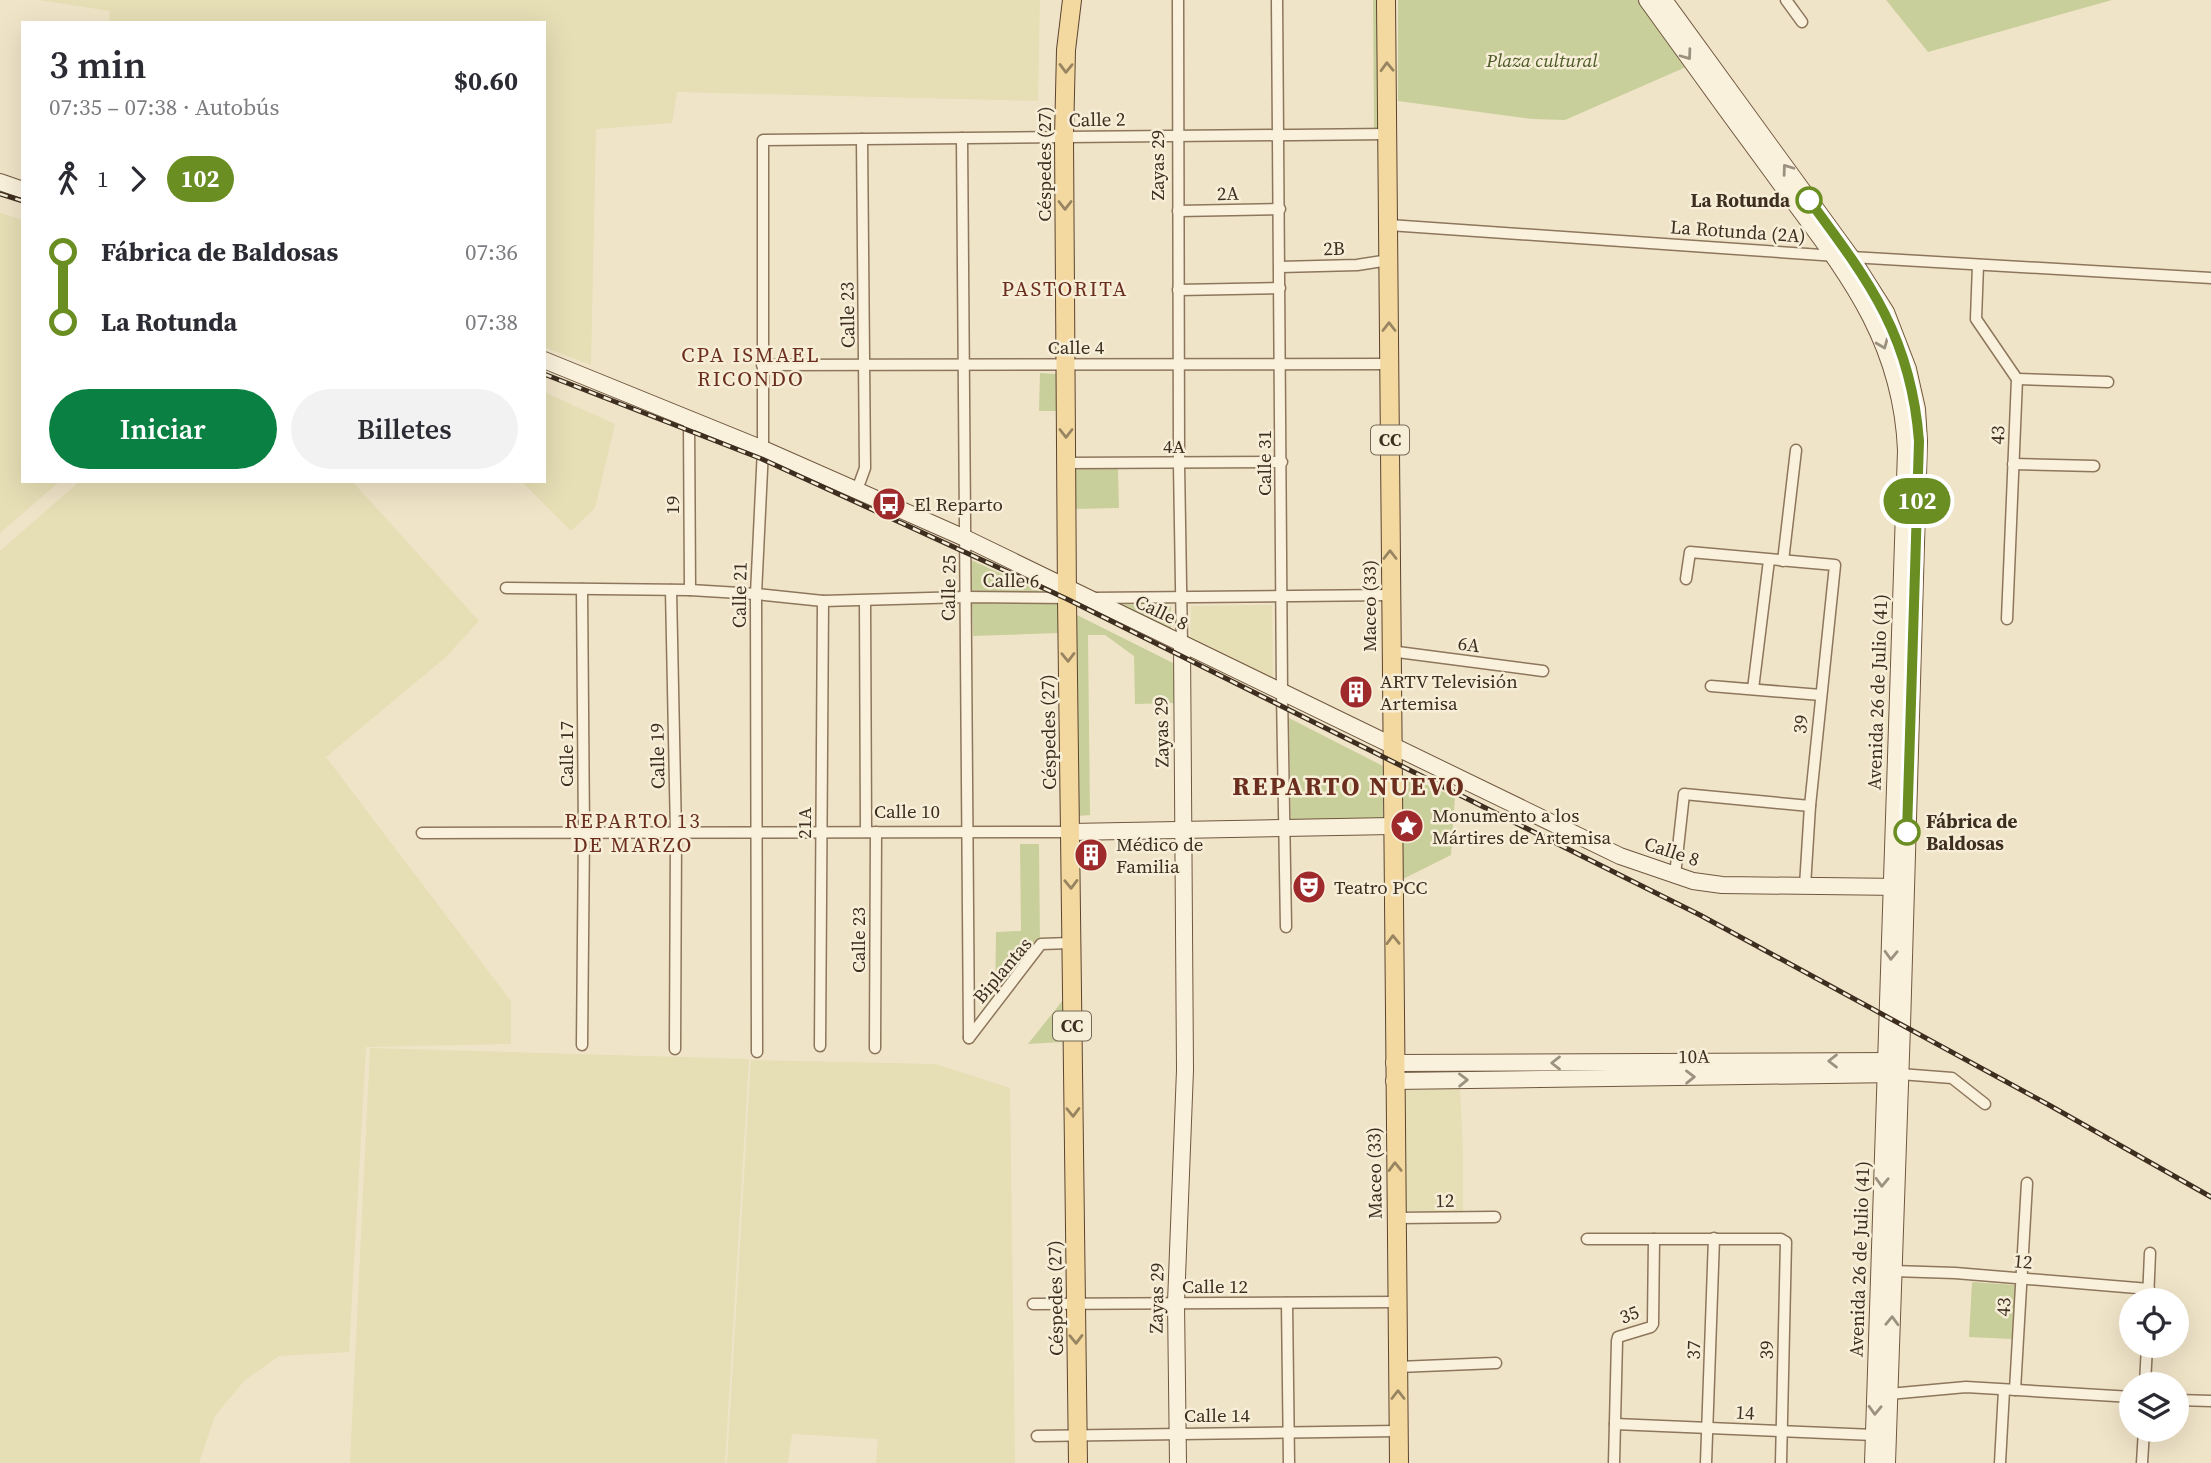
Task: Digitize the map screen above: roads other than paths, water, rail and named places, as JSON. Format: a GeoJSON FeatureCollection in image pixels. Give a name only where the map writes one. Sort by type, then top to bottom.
{"type":"FeatureCollection","features":[{"type":"Feature","properties":{"kind":"main road","name":"Céspedes (27)"},"geometry":{"type":"LineString","coordinates":[[1072,0],[1066,50],[1066,463],[1077,1463]]}},
{"type":"Feature","properties":{"kind":"main road","name":"Maceo (33)"},"geometry":{"type":"LineString","coordinates":[[1386,0],[1399,1463]]}},
{"type":"Feature","properties":{"kind":"street","name":"Zayas 29"},"geometry":{"type":"LineString","coordinates":[[1178,0],[1178,364],[1185,1070],[1176,1303],[1178,1463]]}},
{"type":"Feature","properties":{"kind":"street","name":"Calle 31"},"geometry":{"type":"LineString","coordinates":[[1277,0],[1286,927]]}},
{"type":"Feature","properties":{"kind":"street","name":"Avenida 26 de Julio (41)"},"geometry":{"type":"LineString","coordinates":[[1647,0],[1833,256],[1868,309],[1885,345],[1898,388],[1904,415],[1906,450],[1900,887]]}},
{"type":"Feature","properties":{"kind":"street","name":"Avenida 26 de Julio (41)"},"geometry":{"type":"LineString","coordinates":[[1664,0],[1851,257],[1886,312],[1908,369],[1917,409],[1919,441],[1893,1068],[1873,1463]]}},
{"type":"Feature","properties":{"kind":"street"},"geometry":{"type":"LineString","coordinates":[[1786,0],[1802,22]]}},
{"type":"Feature","properties":{"kind":"street","name":"Calle 2"},"geometry":{"type":"LineString","coordinates":[[763,140],[1388,134]]}},
{"type":"Feature","properties":{"kind":"street","name":"Calle 25"},"geometry":{"type":"LineString","coordinates":[[962,138],[969,1038]]}},
{"type":"Feature","properties":{"kind":"street","name":"Calle 23"},"geometry":{"type":"LineString","coordinates":[[857,490],[864,468],[862,139]]}},
{"type":"Feature","properties":{"kind":"street","name":"Calle 21"},"geometry":{"type":"LineString","coordinates":[[757,1052],[756,594],[763,449],[763,140]]}},
{"type":"Feature","properties":{"kind":"street"},"geometry":{"type":"LineString","coordinates":[[0,183],[21,189]]}},
{"type":"Feature","properties":{"kind":"street","name":"2A"},"geometry":{"type":"LineString","coordinates":[[1178,211],[1280,209]]}},
{"type":"Feature","properties":{"kind":"street","name":"La Rotunda (2A)"},"geometry":{"type":"LineString","coordinates":[[1389,225],[1833,256],[2211,278]]}},
{"type":"Feature","properties":{"kind":"street","name":"2B"},"geometry":{"type":"LineString","coordinates":[[1280,267],[1357,265],[1389,260]]}},
{"type":"Feature","properties":{"kind":"street"},"geometry":{"type":"LineString","coordinates":[[1978,265],[1976,319],[2017,379],[2108,382]]}},
{"type":"Feature","properties":{"kind":"street"},"geometry":{"type":"LineString","coordinates":[[1178,290],[1280,288]]}},
{"type":"Feature","properties":{"kind":"street","name":"Calle 8"},"geometry":{"type":"LineString","coordinates":[[546,361],[763,449],[967,539],[1067,594],[1087,598],[1620,856],[1693,881],[1722,885],[1900,887]]}},
{"type":"Feature","properties":{"kind":"street","name":"Calle 4"},"geometry":{"type":"LineString","coordinates":[[762,365],[1389,364]]}},
{"type":"Feature","properties":{"kind":"street","name":"43"},"geometry":{"type":"LineString","coordinates":[[2007,620],[2017,379]]}},
{"type":"Feature","properties":{"kind":"street","name":"19"},"geometry":{"type":"LineString","coordinates":[[689,420],[690,590]]}},
{"type":"Feature","properties":{"kind":"street"},"geometry":{"type":"LineString","coordinates":[[1686,579],[1690,552],[1783,561],[1796,450]]}},
{"type":"Feature","properties":{"kind":"street","name":"4A"},"geometry":{"type":"LineString","coordinates":[[1066,463],[1282,462]]}},
{"type":"Feature","properties":{"kind":"street"},"geometry":{"type":"LineString","coordinates":[[2013,464],[2094,466]]}},
{"type":"Feature","properties":{"kind":"street"},"geometry":{"type":"LineString","coordinates":[[1753,689],[1769,560]]}},
{"type":"Feature","properties":{"kind":"street","name":"39"},"geometry":{"type":"LineString","coordinates":[[1783,561],[1835,565],[1810,806],[1805,886]]}},
{"type":"Feature","properties":{"kind":"street","name":"Calle 6"},"geometry":{"type":"LineString","coordinates":[[506,588],[690,590],[823,601],[1067,594]]}},
{"type":"Feature","properties":{"kind":"street","name":"Calle 17"},"geometry":{"type":"LineString","coordinates":[[582,589],[582,1045]]}},
{"type":"Feature","properties":{"kind":"street","name":"Calle 19"},"geometry":{"type":"LineString","coordinates":[[671,590],[676,834],[675,1048]]}},
{"type":"Feature","properties":{"kind":"street"},"geometry":{"type":"LineString","coordinates":[[1087,598],[1390,595]]}},
{"type":"Feature","properties":{"kind":"street","name":"21A"},"geometry":{"type":"LineString","coordinates":[[820,1046],[823,601]]}},
{"type":"Feature","properties":{"kind":"street","name":"Calle 23"},"geometry":{"type":"LineString","coordinates":[[865,601],[875,1048]]}},
{"type":"Feature","properties":{"kind":"street","name":"6A"},"geometry":{"type":"LineString","coordinates":[[1390,651],[1543,671]]}},
{"type":"Feature","properties":{"kind":"street"},"geometry":{"type":"LineString","coordinates":[[1711,687],[1821,695]]}},
{"type":"Feature","properties":{"kind":"street"},"geometry":{"type":"LineString","coordinates":[[1675,875],[1684,794],[1810,806]]}},
{"type":"Feature","properties":{"kind":"street","name":"Calle 10"},"geometry":{"type":"LineString","coordinates":[[422,833],[755,834],[1392,826]]}},
{"type":"Feature","properties":{"kind":"street","name":"Biplantas"},"geometry":{"type":"LineString","coordinates":[[969,1038],[1041,944],[1071,943]]}},
{"type":"Feature","properties":{"kind":"street","name":"Avenida 26 de Julio (41)"},"geometry":{"type":"LineString","coordinates":[[1887,1463],[1894,1271],[1893,1068]]}},
{"type":"Feature","properties":{"kind":"street","name":"10A"},"geometry":{"type":"LineString","coordinates":[[1394,1072],[1893,1068],[1952,1078],[1985,1104]]}},
{"type":"Feature","properties":{"kind":"street","name":"43"},"geometry":{"type":"LineString","coordinates":[[2000,1463],[2022,1279],[2027,1183]]}},
{"type":"Feature","properties":{"kind":"street","name":"12"},"geometry":{"type":"LineString","coordinates":[[1396,1218],[1495,1217]]}},
{"type":"Feature","properties":{"kind":"street"},"geometry":{"type":"LineString","coordinates":[[1587,1239],[1714,1238]]}},
{"type":"Feature","properties":{"kind":"street","name":"39"},"geometry":{"type":"LineString","coordinates":[[1714,1238],[1786,1242],[1781,1463]]}},
{"type":"Feature","properties":{"kind":"street","name":"37"},"geometry":{"type":"LineString","coordinates":[[1706,1463],[1714,1238]]}},
{"type":"Feature","properties":{"kind":"street","name":"35"},"geometry":{"type":"LineString","coordinates":[[1614,1463],[1616,1341],[1618,1337],[1651,1327],[1653,1324],[1654,1239]]}},
{"type":"Feature","properties":{"kind":"street"},"geometry":{"type":"LineString","coordinates":[[2148,1288],[2150,1253]]}},
{"type":"Feature","properties":{"kind":"street","name":"12"},"geometry":{"type":"LineString","coordinates":[[1894,1271],[2022,1279],[2119,1291]]}},
{"type":"Feature","properties":{"kind":"street","name":"Calle 12"},"geometry":{"type":"LineString","coordinates":[[1033,1304],[1397,1302]]}},
{"type":"Feature","properties":{"kind":"street"},"geometry":{"type":"LineString","coordinates":[[1287,1303],[1289,1463]]}},
{"type":"Feature","properties":{"kind":"street"},"geometry":{"type":"LineString","coordinates":[[1398,1367],[1496,1363]]}},
{"type":"Feature","properties":{"kind":"street"},"geometry":{"type":"LineString","coordinates":[[1889,1394],[1948,1387],[2119,1396]]}},
{"type":"Feature","properties":{"kind":"street"},"geometry":{"type":"LineString","coordinates":[[2189,1400],[2211,1401]]}},
{"type":"Feature","properties":{"kind":"street","name":"14"},"geometry":{"type":"LineString","coordinates":[[1615,1424],[1874,1436]]}},
{"type":"Feature","properties":{"kind":"street","name":"Calle 14"},"geometry":{"type":"LineString","coordinates":[[1037,1436],[1398,1431]]}},
{"type":"Feature","properties":{"kind":"street"},"geometry":{"type":"LineString","coordinates":[[2143,1463],[2144,1442]]}},
{"type":"Feature","properties":{"kind":"railway"},"geometry":{"type":"LineString","coordinates":[[0,194],[21,200]]}},
{"type":"Feature","properties":{"kind":"railway"},"geometry":{"type":"LineString","coordinates":[[546,375],[762,459],[1067,599],[1700,915],[2049,1105],[2211,1197]]}},
{"type":"Feature","properties":{"kind":"place","name":"La Rotunda"},"geometry":{"type":"Point","coordinates":[1809,200]}},
{"type":"Feature","properties":{"kind":"place","name":"El Reparto"},"geometry":{"type":"Point","coordinates":[889,504]}},
{"type":"Feature","properties":{"kind":"place","name":"ARTV Televisión Artemisa"},"geometry":{"type":"Point","coordinates":[1356,692]}},
{"type":"Feature","properties":{"kind":"place","name":"Monumento a los Mártires de Artemisa"},"geometry":{"type":"Point","coordinates":[1407,826]}},
{"type":"Feature","properties":{"kind":"place","name":"Fábrica de Baldosas"},"geometry":{"type":"Point","coordinates":[1907,832]}},
{"type":"Feature","properties":{"kind":"place","name":"Médico de Familia"},"geometry":{"type":"Point","coordinates":[1091,855]}},
{"type":"Feature","properties":{"kind":"place","name":"Teatro PCC"},"geometry":{"type":"Point","coordinates":[1309,887]}},
{"type":"Feature","properties":{"kind":"district","name":"PASTORITA"},"geometry":{"type":"Point","coordinates":[1065,289]}},
{"type":"Feature","properties":{"kind":"district","name":"CPA ISMAEL RICONDO"},"geometry":{"type":"Point","coordinates":[751,367]}},
{"type":"Feature","properties":{"kind":"district","name":"REPARTO NUEVO"},"geometry":{"type":"Point","coordinates":[1349,786]}},
{"type":"Feature","properties":{"kind":"district","name":"REPARTO 13 DE MARZO"},"geometry":{"type":"Point","coordinates":[633,833]}},
{"type":"Feature","properties":{"kind":"park label","name":"Plaza cultural"},"geometry":{"type":"Point","coordinates":[1542,60]}}]}
